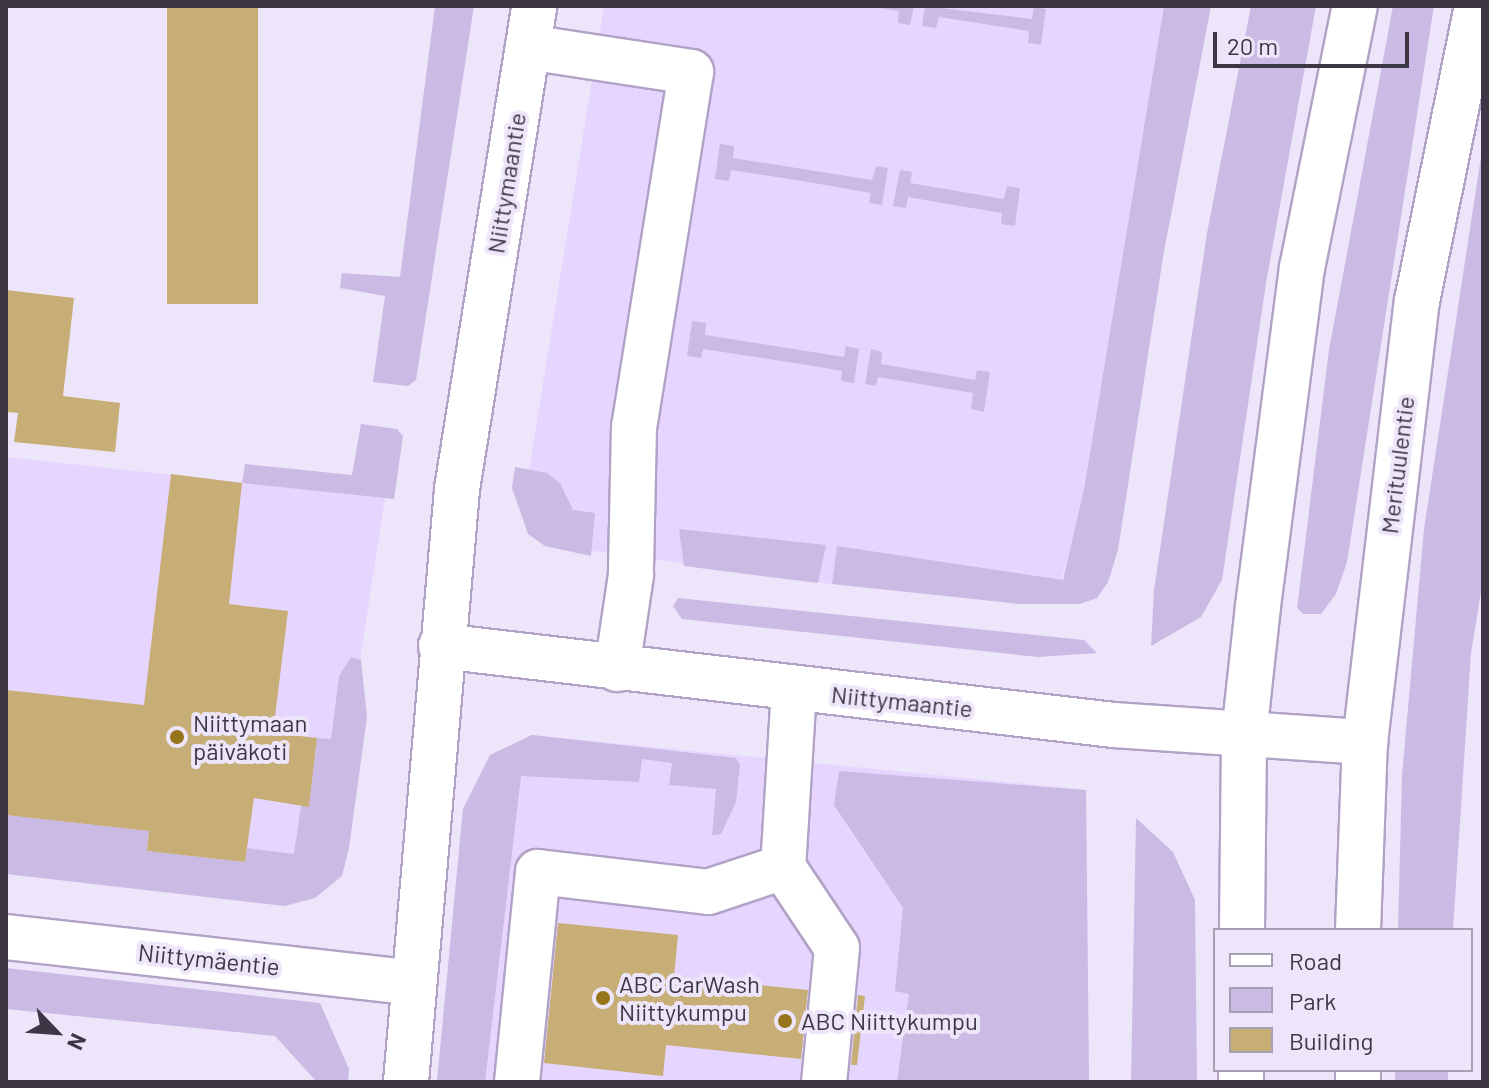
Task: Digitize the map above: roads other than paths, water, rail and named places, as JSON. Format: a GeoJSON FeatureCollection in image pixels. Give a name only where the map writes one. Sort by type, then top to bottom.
{"type":"FeatureCollection","features":[{"type":"Feature","properties":{"kind":"street"},"geometry":{"type":"LineString","coordinates":[[1242,928],[1244,735],[1302,268],[1355,6]]}},
{"type":"Feature","properties":{"kind":"street","name":"Merituulentie"},"geometry":{"type":"LineString","coordinates":[[1358,928],[1365,742],[1417,301],[1477,6]]}},
{"type":"Feature","properties":{"kind":"street"},"geometry":{"type":"LineString","coordinates":[[531,26],[691,72],[634,426],[631,575],[617,669]]}},
{"type":"Feature","properties":{"kind":"street","name":"Niittymaantie"},"geometry":{"type":"LineString","coordinates":[[406,1082],[441,646],[457,489],[531,26]]}},
{"type":"Feature","properties":{"kind":"street","name":"Niittymaantie"},"geometry":{"type":"LineString","coordinates":[[441,646],[794,689],[1244,735],[1365,742]]}},
{"type":"Feature","properties":{"kind":"street"},"geometry":{"type":"LineString","coordinates":[[794,689],[783,867],[837,948],[824,1082]]}},
{"type":"Feature","properties":{"kind":"street"},"geometry":{"type":"LineString","coordinates":[[517,1082],[538,872],[708,892],[783,867]]}},
{"type":"Feature","properties":{"kind":"street","name":"Niittymäentie"},"geometry":{"type":"LineString","coordinates":[[6,937],[413,983]]}},
{"type":"Feature","properties":{"kind":"place","name":"Niittymaan päiväkoti"},"geometry":{"type":"Point","coordinates":[177,737]}},
{"type":"Feature","properties":{"kind":"place","name":"ABC CarWash Niittykumpu"},"geometry":{"type":"Point","coordinates":[603,998]}},
{"type":"Feature","properties":{"kind":"place","name":"ABC Niittykumpu"},"geometry":{"type":"Point","coordinates":[785,1021]}}]}
